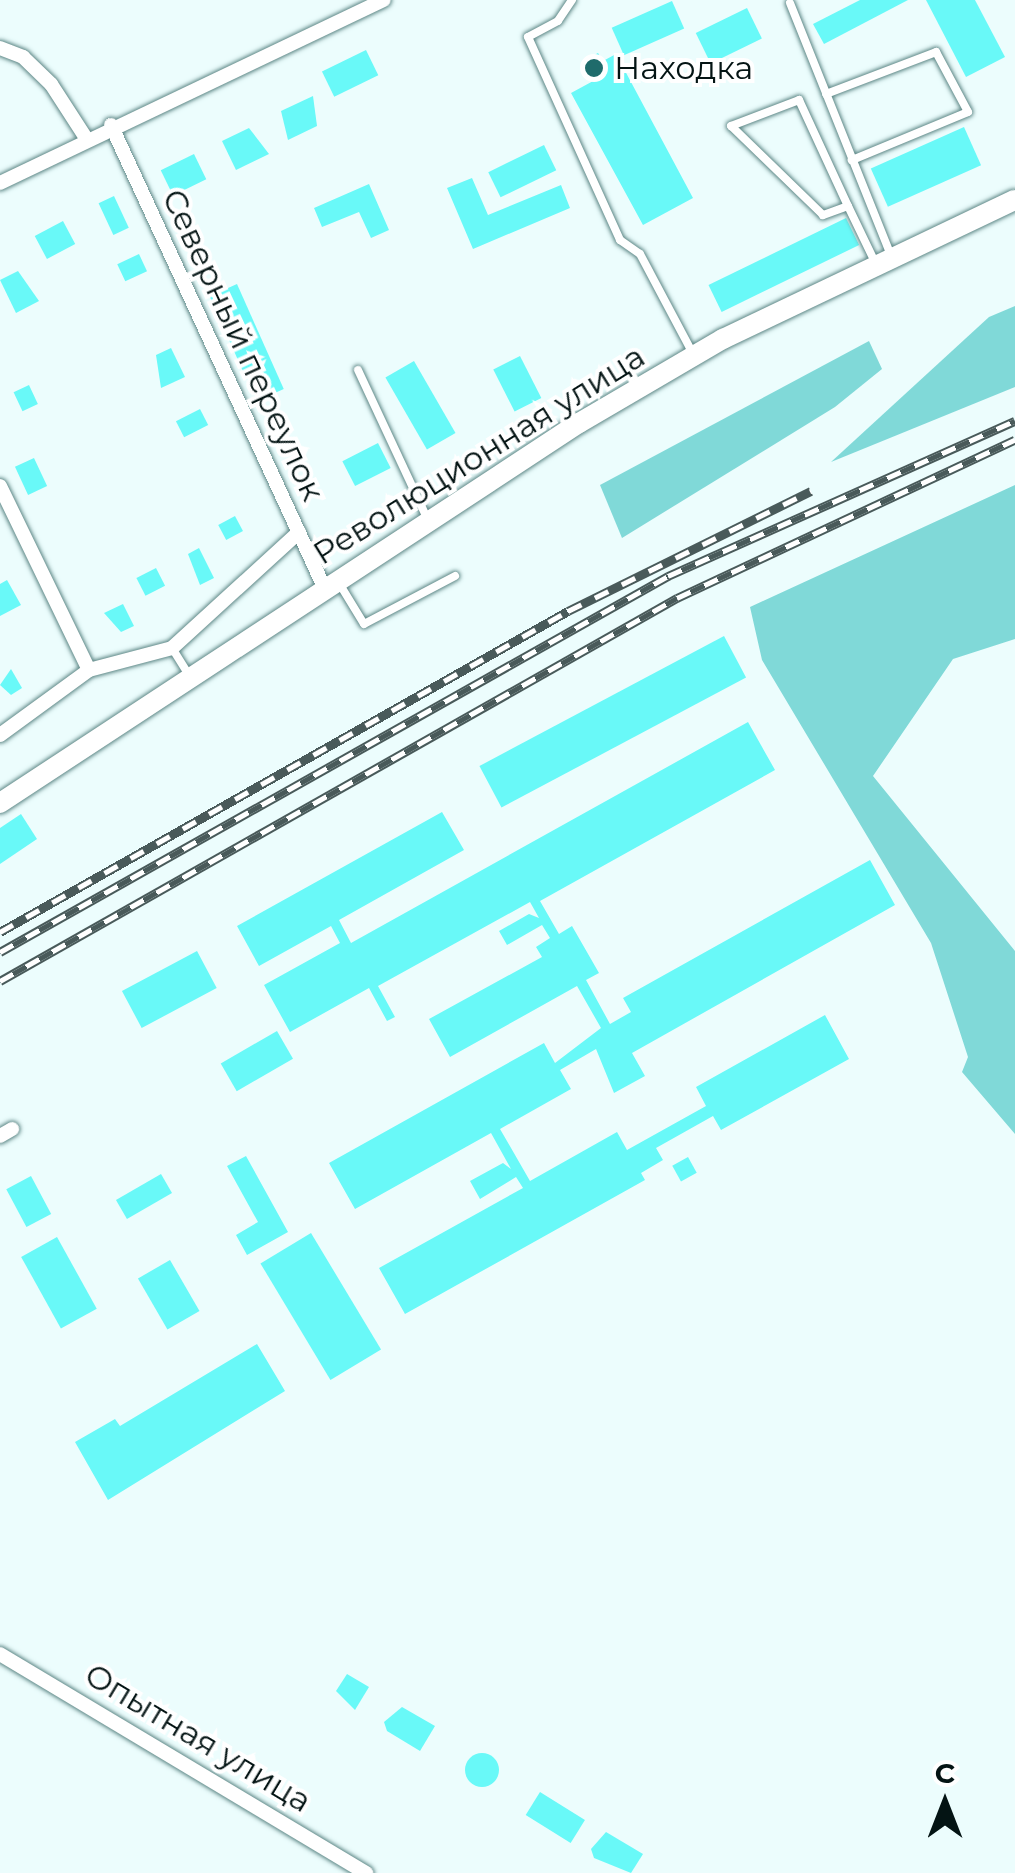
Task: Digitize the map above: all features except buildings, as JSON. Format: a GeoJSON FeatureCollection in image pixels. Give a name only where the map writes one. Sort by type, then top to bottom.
{"type":"FeatureCollection","features":[{"type":"Feature","properties":{"kind":"main road","name":"Революционная улица"},"geometry":{"type":"LineString","coordinates":[[0,803],[428,520],[694,356],[882,259],[1015,200]]}},
{"type":"Feature","properties":{"kind":"street"},"geometry":{"type":"LineString","coordinates":[[0,183],[111,125],[384,0]]}},
{"type":"Feature","properties":{"kind":"street"},"geometry":{"type":"LineString","coordinates":[[0,48],[24,57],[51,84],[86,138]]}},
{"type":"Feature","properties":{"kind":"street","name":"Северный переулок"},"geometry":{"type":"LineString","coordinates":[[111,125],[299,532],[331,583]]}},
{"type":"Feature","properties":{"kind":"street"},"geometry":{"type":"LineString","coordinates":[[0,486],[89,670]]}},
{"type":"Feature","properties":{"kind":"street"},"geometry":{"type":"LineString","coordinates":[[0,735],[89,670],[172,648],[299,532]]}},
{"type":"Feature","properties":{"kind":"street","name":"Опытная улица"},"geometry":{"type":"LineString","coordinates":[[0,1654],[366,1873]]}},
{"type":"Feature","properties":{"kind":"lane"},"geometry":{"type":"LineString","coordinates":[[572,0],[558,21],[528,36],[620,240],[640,254],[694,356]]}},
{"type":"Feature","properties":{"kind":"lane"},"geometry":{"type":"LineString","coordinates":[[790,3],[852,160],[882,259]]}},
{"type":"Feature","properties":{"kind":"lane"},"geometry":{"type":"LineString","coordinates":[[826,94],[936,52],[968,112],[852,160]]}},
{"type":"Feature","properties":{"kind":"lane"},"geometry":{"type":"LineString","coordinates":[[848,206],[823,215],[731,126],[799,100],[848,206],[882,259]]}},
{"type":"Feature","properties":{"kind":"lane"},"geometry":{"type":"LineString","coordinates":[[358,370],[428,520]]}},
{"type":"Feature","properties":{"kind":"lane"},"geometry":{"type":"LineString","coordinates":[[331,583],[364,624],[455,576]]}},
{"type":"Feature","properties":{"kind":"lane"},"geometry":{"type":"LineString","coordinates":[[172,648],[190,676]]}},
{"type":"Feature","properties":{"kind":"shaded area"},"geometry":{"type":"Polygon","coordinates":[[[1015,306],[1015,387],[831,462],[989,317],[1015,306]]]}},
{"type":"Feature","properties":{"kind":"shaded area"},"geometry":{"type":"Polygon","coordinates":[[[869,341],[882,369],[835,407],[622,538],[600,485],[869,341]]]}},
{"type":"Feature","properties":{"kind":"shaded area"},"geometry":{"type":"Polygon","coordinates":[[[1015,485],[1015,639],[953,659],[873,776],[1015,951],[1015,1134],[962,1072],[968,1057],[931,943],[762,660],[750,607],[1015,485]]]}},
{"type":"Feature","properties":{"kind":"railway"},"geometry":{"type":"LineString","coordinates":[[0,952],[668,576],[1015,421]]}},
{"type":"Feature","properties":{"kind":"railway"},"geometry":{"type":"LineString","coordinates":[[0,981],[677,598],[1015,440]]}},
{"type":"Feature","properties":{"kind":"railway"},"geometry":{"type":"LineString","coordinates":[[0,932],[568,611],[811,491]]}},
{"type":"Feature","properties":{"kind":"place","name":"Находка"},"geometry":{"type":"Point","coordinates":[594,68]}}]}
